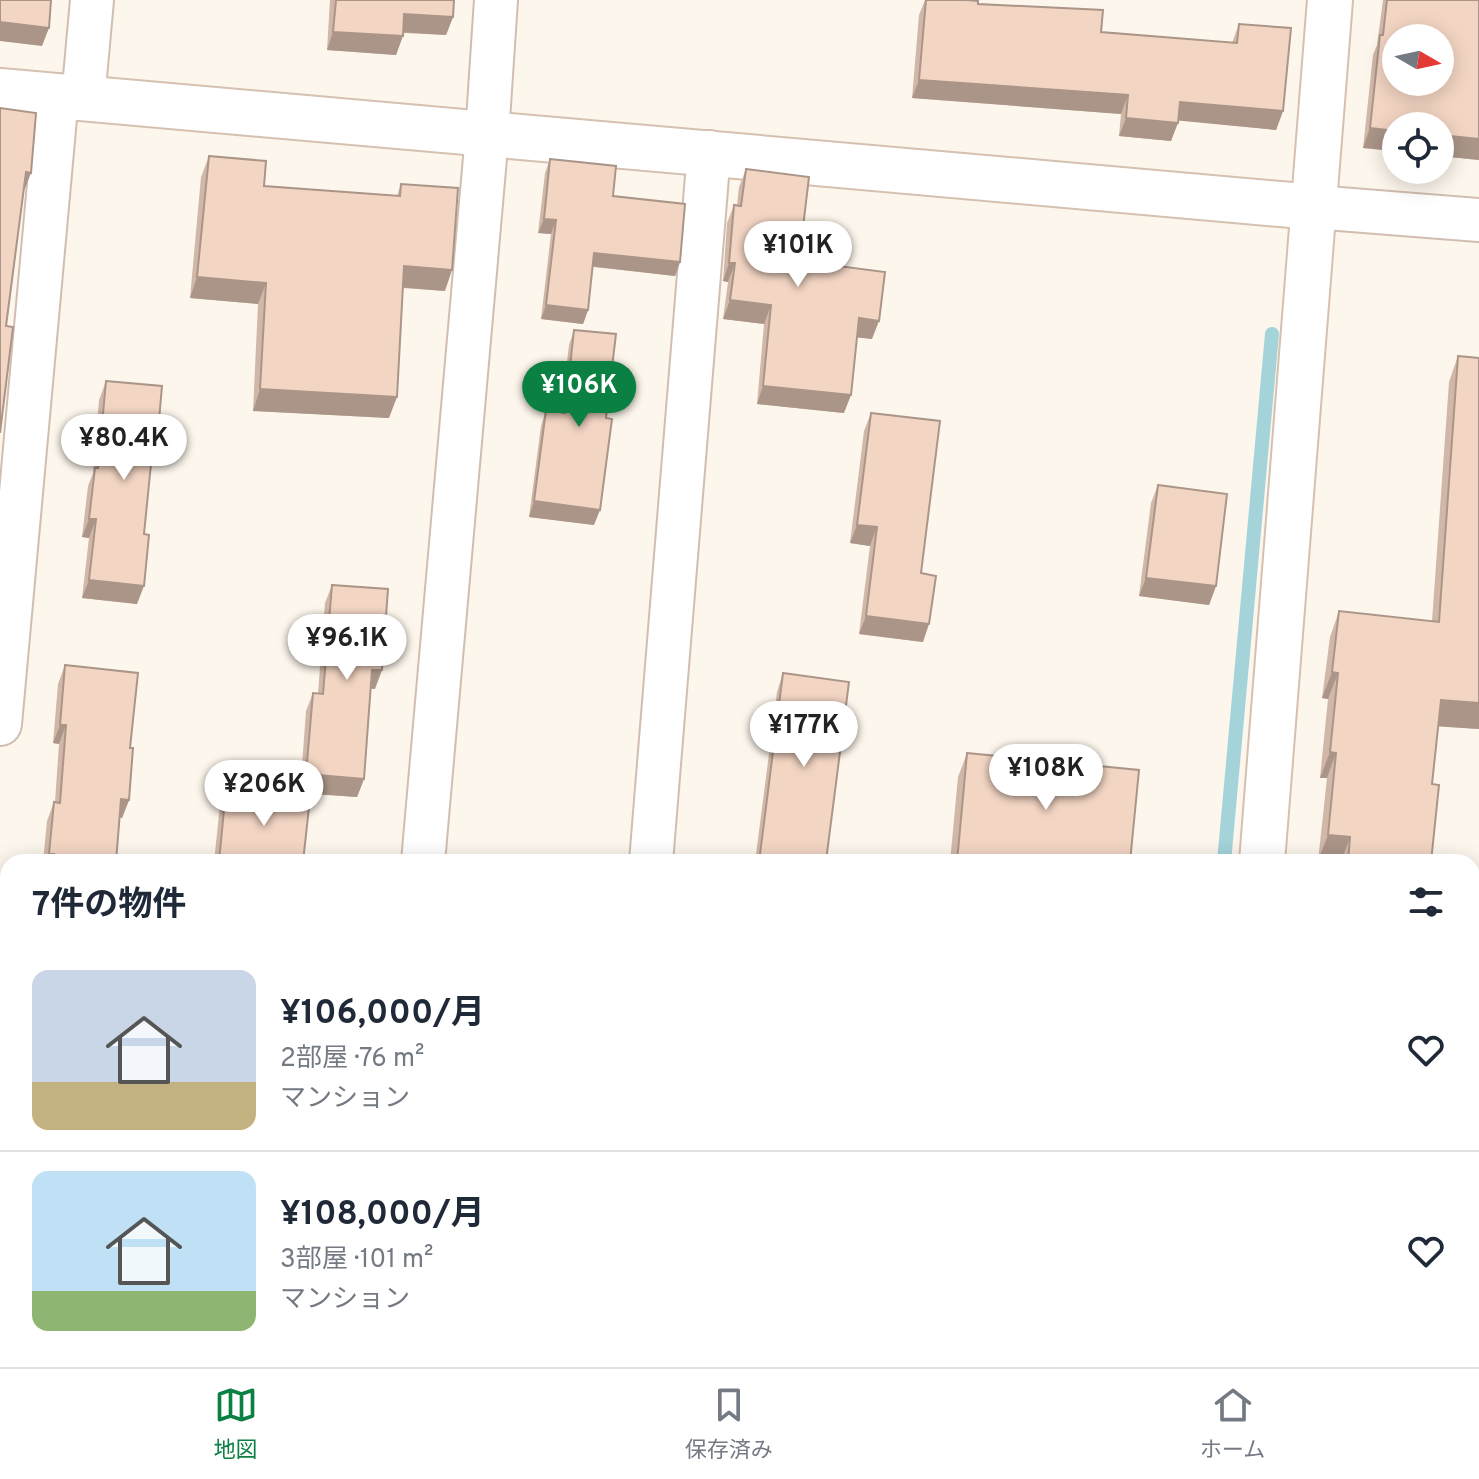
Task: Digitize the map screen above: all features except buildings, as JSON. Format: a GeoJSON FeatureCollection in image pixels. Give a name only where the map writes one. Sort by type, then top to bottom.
{"type":"FeatureCollection","features":[{"type":"Feature","properties":{"kind":"street"},"geometry":{"type":"LineString","coordinates":[[0,724],[5,617],[70,98],[92,0]]}},
{"type":"Feature","properties":{"kind":"street"},"geometry":{"type":"LineString","coordinates":[[424,854],[487,135],[496,0]]}},
{"type":"Feature","properties":{"kind":"street"},"geometry":{"type":"LineString","coordinates":[[1263,854],[1330,0]]}},
{"type":"Feature","properties":{"kind":"street"},"geometry":{"type":"LineString","coordinates":[[0,91],[1479,220]]}},
{"type":"Feature","properties":{"kind":"street"},"geometry":{"type":"LineString","coordinates":[[652,854],[709,152]]}},
{"type":"Feature","properties":{"kind":"waterway"},"geometry":{"type":"LineString","coordinates":[[1225,854],[1272,334]]}}]}
